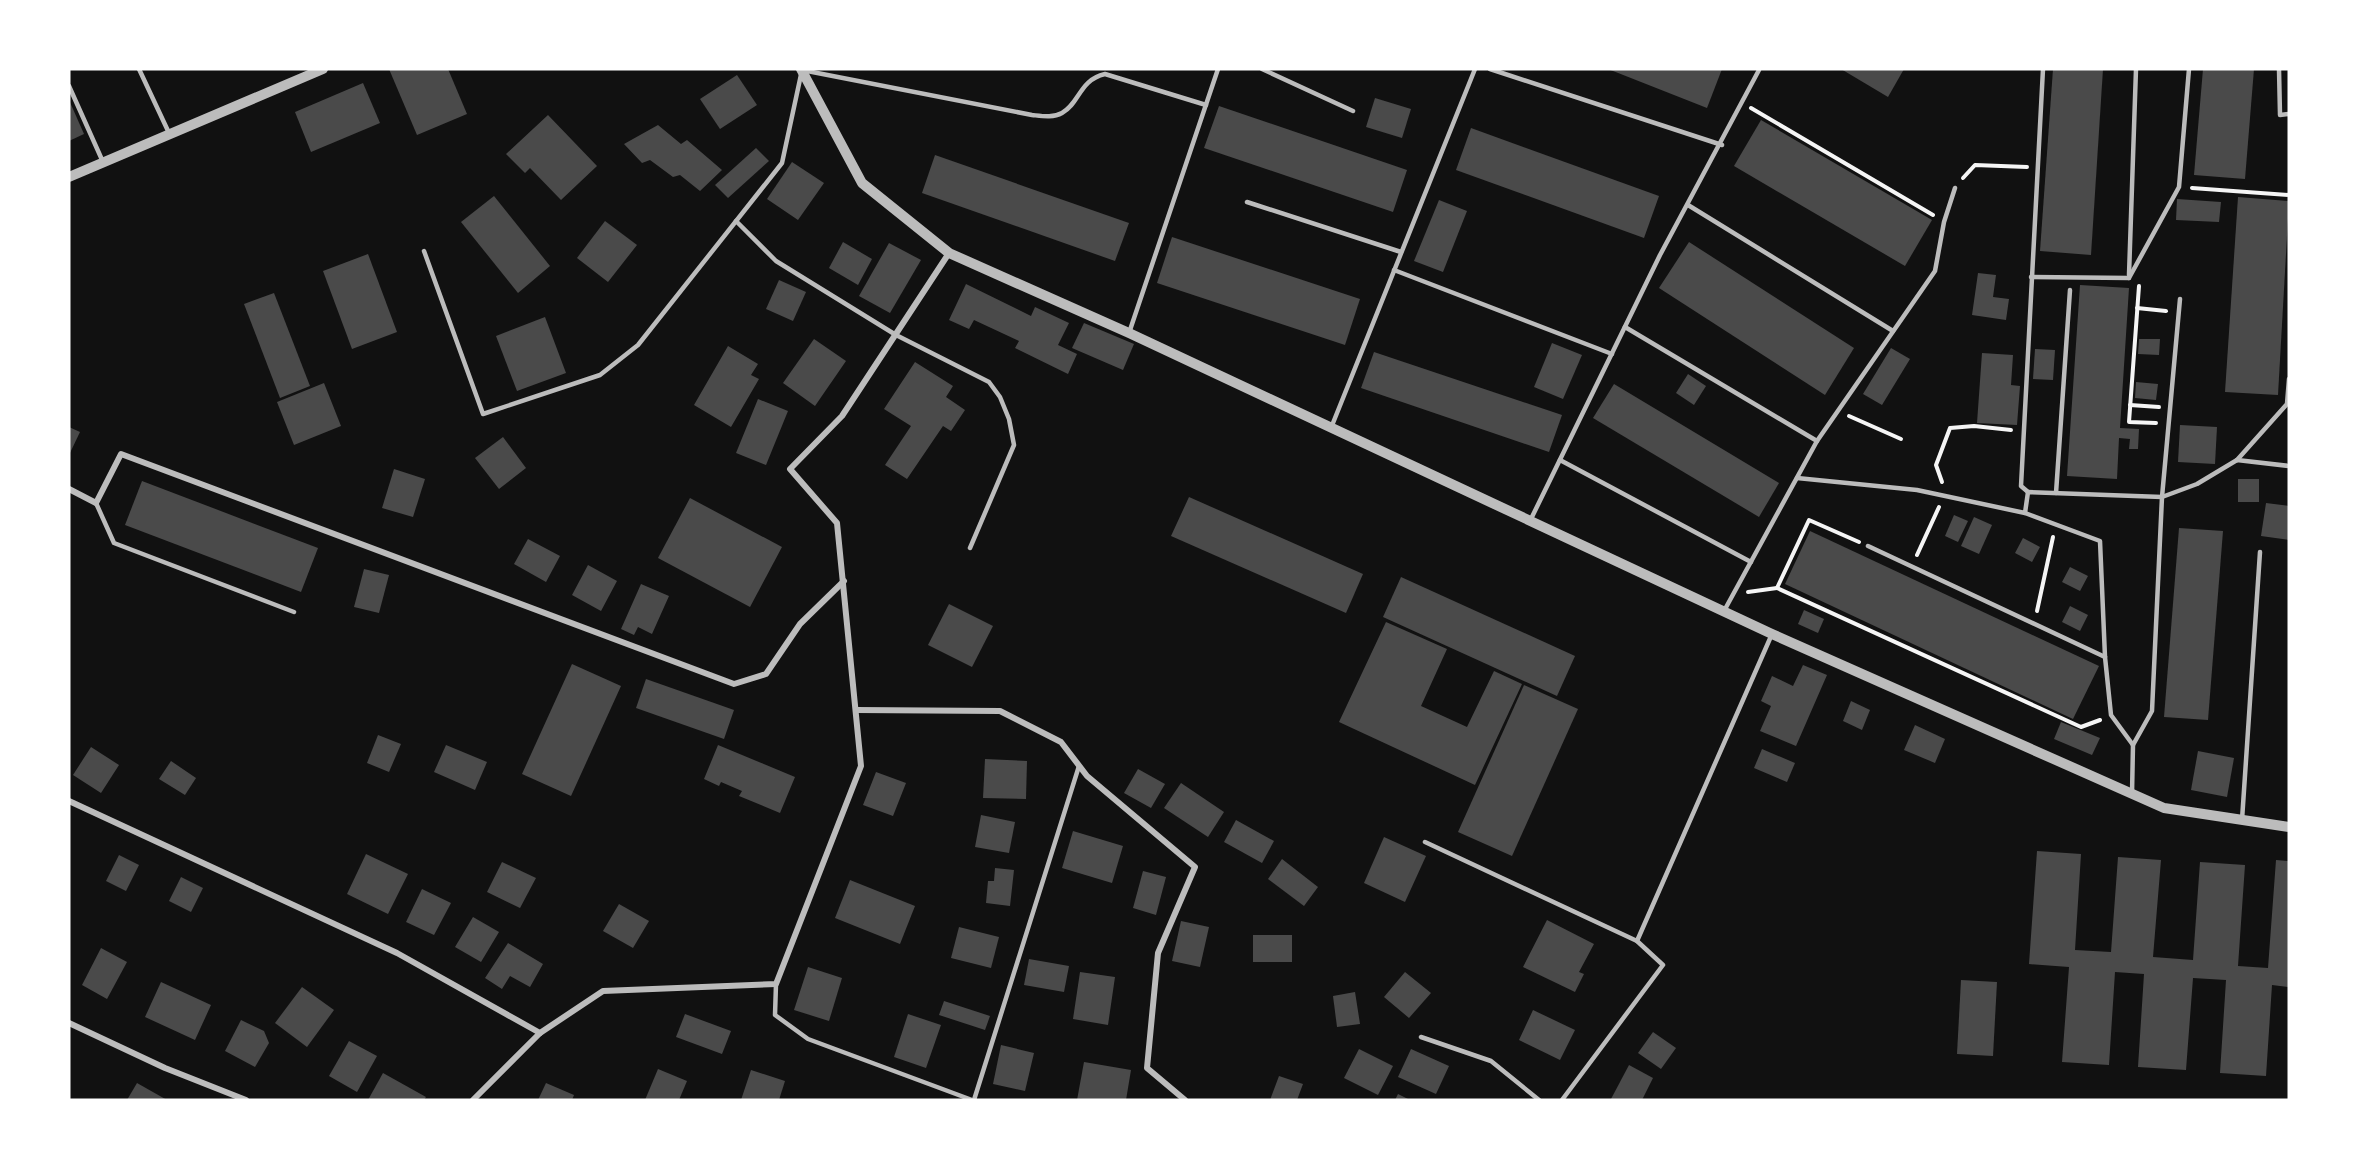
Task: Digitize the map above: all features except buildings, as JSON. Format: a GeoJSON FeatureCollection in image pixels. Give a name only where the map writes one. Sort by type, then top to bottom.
{"type":"FeatureCollection","features":[{"type":"Feature","properties":{"kind":"street"},"geometry":{"type":"LineString","coordinates":[[69,177],[323,69]]}},
{"type":"Feature","properties":{"kind":"street"},"geometry":{"type":"LineString","coordinates":[[801,70],[862,183],[949,253],[1129,333],[1772,634],[2164,808],[2289,827]]}},
{"type":"Feature","properties":{"kind":"street"},"geometry":{"type":"LineString","coordinates":[[473,1100],[540,1033],[603,991],[776,984],[861,766],[837,523],[790,469],[842,416],[949,253]]}},
{"type":"Feature","properties":{"kind":"street"},"geometry":{"type":"LineString","coordinates":[[69,489],[96,503],[121,454],[734,684],[766,674],[800,624],[844,581]]}},
{"type":"Feature","properties":{"kind":"street"},"geometry":{"type":"LineString","coordinates":[[856,710],[1000,711],[1061,742],[1087,776],[1195,867],[1158,953],[1147,1068],[1185,1100]]}},
{"type":"Feature","properties":{"kind":"street"},"geometry":{"type":"LineString","coordinates":[[69,801],[397,953],[540,1033]]}},
{"type":"Feature","properties":{"kind":"street"},"geometry":{"type":"LineString","coordinates":[[69,1023],[165,1068],[246,1100]]}},
{"type":"Feature","properties":{"kind":"lane"},"geometry":{"type":"LineString","coordinates":[[139,69],[169,133]]}},
{"type":"Feature","properties":{"kind":"lane"},"geometry":{"type":"LineString","coordinates":[[1129,333],[1218,69]]}},
{"type":"Feature","properties":{"kind":"lane"},"geometry":{"type":"LineString","coordinates":[[1262,69],[1353,111]]}},
{"type":"Feature","properties":{"kind":"lane"},"geometry":{"type":"LineString","coordinates":[[1331,429],[1475,69]]}},
{"type":"Feature","properties":{"kind":"lane"},"geometry":{"type":"LineString","coordinates":[[1490,69],[1722,144]]}},
{"type":"Feature","properties":{"kind":"lane"},"geometry":{"type":"LineString","coordinates":[[2043,69],[2021,486],[2028,492],[2162,497],[2197,484],[2236,460],[2287,404],[2289,379]]}},
{"type":"Feature","properties":{"kind":"lane"},"geometry":{"type":"LineString","coordinates":[[2129,278],[2136,69]]}},
{"type":"Feature","properties":{"kind":"lane"},"geometry":{"type":"LineString","coordinates":[[2129,278],[2179,187],[2188,69]]}},
{"type":"Feature","properties":{"kind":"lane"},"geometry":{"type":"LineString","coordinates":[[2279,69],[2280,115],[2289,114]]}},
{"type":"Feature","properties":{"kind":"lane"},"geometry":{"type":"LineString","coordinates":[[424,251],[483,414],[600,375],[638,345],[782,163],[801,70],[1032,115],[1051,116],[1063,113],[1094,76],[1105,74],[1206,105]]}},
{"type":"Feature","properties":{"kind":"lane"},"geometry":{"type":"LineString","coordinates":[[1530,521],[1625,327],[1759,70]]}},
{"type":"Feature","properties":{"kind":"lane"},"geometry":{"type":"LineString","coordinates":[[69,86],[103,162]]}},
{"type":"Feature","properties":{"kind":"lane"},"geometry":{"type":"LineString","coordinates":[[1724,611],[1817,441],[1935,271],[1944,222],[1955,188]]}},
{"type":"Feature","properties":{"kind":"lane"},"geometry":{"type":"LineString","coordinates":[[1247,202],[1401,252]]}},
{"type":"Feature","properties":{"kind":"lane"},"geometry":{"type":"LineString","coordinates":[[1688,205],[1893,331]]}},
{"type":"Feature","properties":{"kind":"lane"},"geometry":{"type":"LineString","coordinates":[[736,221],[776,261],[896,335],[989,382],[1000,397],[1009,419],[1014,445],[970,548]]}},
{"type":"Feature","properties":{"kind":"lane"},"geometry":{"type":"LineString","coordinates":[[1394,270],[1612,354]]}},
{"type":"Feature","properties":{"kind":"lane"},"geometry":{"type":"LineString","coordinates":[[2031,277],[2129,278]]}},
{"type":"Feature","properties":{"kind":"lane"},"geometry":{"type":"LineString","coordinates":[[2056,493],[2070,290]]}},
{"type":"Feature","properties":{"kind":"lane"},"geometry":{"type":"LineString","coordinates":[[2132,794],[2133,745],[2152,711],[2162,497],[2180,299]]}},
{"type":"Feature","properties":{"kind":"lane"},"geometry":{"type":"LineString","coordinates":[[1625,327],[1817,441]]}},
{"type":"Feature","properties":{"kind":"lane"},"geometry":{"type":"LineString","coordinates":[[1560,460],[1751,562]]}},
{"type":"Feature","properties":{"kind":"lane"},"geometry":{"type":"LineString","coordinates":[[2236,460],[2289,466]]}},
{"type":"Feature","properties":{"kind":"lane"},"geometry":{"type":"LineString","coordinates":[[1797,478],[1917,490],[1946,496],[2025,513],[2100,541],[2105,657],[2111,715],[2133,745]]}},
{"type":"Feature","properties":{"kind":"lane"},"geometry":{"type":"LineString","coordinates":[[2025,513],[2028,492]]}},
{"type":"Feature","properties":{"kind":"lane"},"geometry":{"type":"LineString","coordinates":[[96,503],[114,543],[294,612]]}},
{"type":"Feature","properties":{"kind":"lane"},"geometry":{"type":"LineString","coordinates":[[1868,546],[2105,657]]}},
{"type":"Feature","properties":{"kind":"lane"},"geometry":{"type":"LineString","coordinates":[[2242,820],[2260,552]]}},
{"type":"Feature","properties":{"kind":"lane"},"geometry":{"type":"LineString","coordinates":[[1636,941],[1772,634]]}},
{"type":"Feature","properties":{"kind":"lane"},"geometry":{"type":"LineString","coordinates":[[776,984],[775,1015],[808,1039],[973,1100],[1079,766]]}},
{"type":"Feature","properties":{"kind":"lane"},"geometry":{"type":"LineString","coordinates":[[1425,842],[1636,941],[1663,965],[1562,1100]]}},
{"type":"Feature","properties":{"kind":"lane"},"geometry":{"type":"LineString","coordinates":[[1421,1037],[1491,1061],[1539,1100]]}},
{"type":"Feature","properties":{"kind":"path"},"geometry":{"type":"LineString","coordinates":[[1741,103],[1944,222]]}},
{"type":"Feature","properties":{"kind":"path"},"geometry":{"type":"LineString","coordinates":[[1967,174],[1975,165],[2037,167]]}},
{"type":"Feature","properties":{"kind":"path"},"geometry":{"type":"LineString","coordinates":[[2179,187],[2289,195]]}},
{"type":"Feature","properties":{"kind":"path"},"geometry":{"type":"LineString","coordinates":[[2129,278],[2139,279],[2128,422],[2145,423]]}},
{"type":"Feature","properties":{"kind":"path"},"geometry":{"type":"LineString","coordinates":[[2137,308],[2179,312]]}},
{"type":"Feature","properties":{"kind":"path"},"geometry":{"type":"LineString","coordinates":[[2130,405],[2147,407]]}},
{"type":"Feature","properties":{"kind":"path"},"geometry":{"type":"LineString","coordinates":[[1837,411],[1901,439]]}},
{"type":"Feature","properties":{"kind":"path"},"geometry":{"type":"LineString","coordinates":[[1912,567],[1946,496],[1936,465],[1950,428],[1974,426],[2024,432]]}},
{"type":"Feature","properties":{"kind":"path"},"geometry":{"type":"LineString","coordinates":[[1777,588],[1809,520],[1868,546]]}},
{"type":"Feature","properties":{"kind":"path"},"geometry":{"type":"LineString","coordinates":[[2034,624],[2056,524]]}},
{"type":"Feature","properties":{"kind":"path"},"geometry":{"type":"LineString","coordinates":[[1734,593],[1777,588],[2081,727],[2111,715]]}}]}
